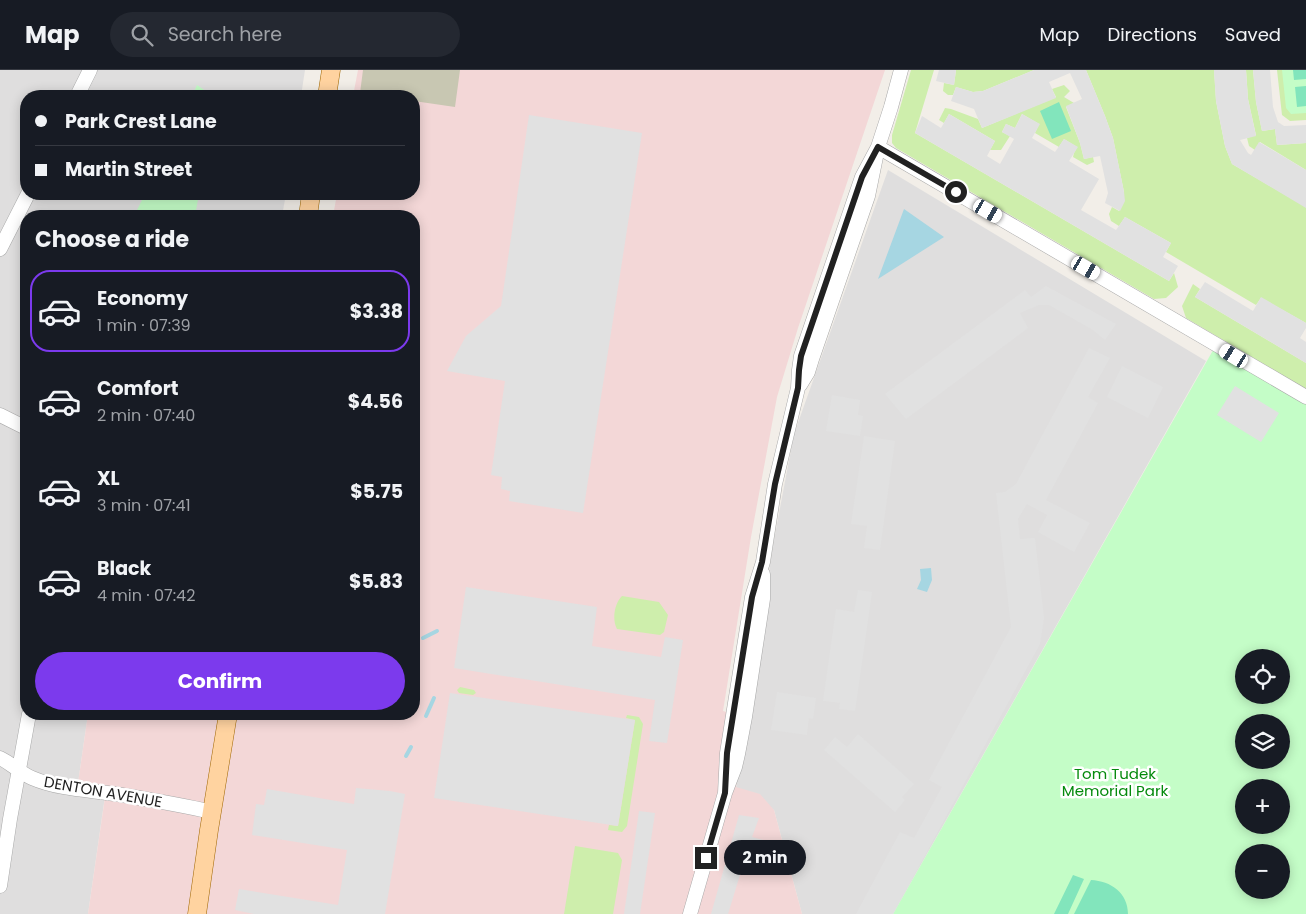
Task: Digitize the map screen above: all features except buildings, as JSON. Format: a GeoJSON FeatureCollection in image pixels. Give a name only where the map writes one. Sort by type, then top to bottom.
{"type":"FeatureCollection","features":[{"type":"Feature","properties":{"kind":"main road"},"geometry":{"type":"LineString","coordinates":[[328,90],[331,70]]}},
{"type":"Feature","properties":{"kind":"main road"},"geometry":{"type":"LineString","coordinates":[[197,914],[227,720]]}},
{"type":"Feature","properties":{"kind":"street"},"geometry":{"type":"LineString","coordinates":[[80,90],[90,70]]}},
{"type":"Feature","properties":{"kind":"street"},"geometry":{"type":"LineString","coordinates":[[690,914],[725,793],[727,753],[752,597],[762,562],[775,484],[798,388],[808,372],[868,196],[878,147],[892,107],[901,70]]}},
{"type":"Feature","properties":{"kind":"street"},"geometry":{"type":"LineString","coordinates":[[878,147],[1306,398]]}},
{"type":"Feature","properties":{"kind":"street"},"geometry":{"type":"LineString","coordinates":[[0,249],[25,200]]}},
{"type":"Feature","properties":{"kind":"street"},"geometry":{"type":"LineString","coordinates":[[0,415],[20,425]]}},
{"type":"Feature","properties":{"kind":"street"},"geometry":{"type":"LineString","coordinates":[[0,886],[28,720]]}},
{"type":"Feature","properties":{"kind":"street","name":"DENTON AVENUE"},"geometry":{"type":"LineString","coordinates":[[0,758],[31,778],[42,782],[66,788],[122,795],[212,812]]}},
{"type":"Feature","properties":{"kind":"shaded area"},"geometry":{"type":"Polygon","coordinates":[[[0,70],[305,70],[302,90],[20,90],[20,200],[285,200],[283,210],[20,210],[20,720],[87,720],[77,790],[105,796],[88,914],[0,914],[0,70]]]}},
{"type":"Feature","properties":{"kind":"shaded area"},"geometry":{"type":"Polygon","coordinates":[[[358,70],[885,70],[798,328],[777,397],[751,537],[723,711],[747,718],[736,787],[760,794],[774,810],[802,914],[88,914],[105,797],[77,790],[87,720],[420,720],[420,210],[334,210],[336,200],[420,200],[420,90],[354,90],[358,70]]]}},
{"type":"Feature","properties":{"kind":"shaded area"},"geometry":{"type":"Polygon","coordinates":[[[363,70],[460,70],[455,107],[420,102],[420,90],[360,90],[363,70]]]}},
{"type":"Feature","properties":{"kind":"shaded area"},"geometry":{"type":"Polygon","coordinates":[[[939,70],[956,70],[954,85],[936,81],[939,70]]]}},
{"type":"Feature","properties":{"kind":"shaded area"},"geometry":{"type":"Polygon","coordinates":[[[1034,70],[1086,70],[1113,138],[1125,201],[1120,211],[1105,203],[1108,193],[1100,156],[1084,159],[1066,106],[1082,99],[1070,73],[1049,82],[1056,98],[982,128],[974,109],[951,101],[956,87],[973,92],[983,91],[1034,70]]]}},
{"type":"Feature","properties":{"kind":"shaded area"},"geometry":{"type":"Polygon","coordinates":[[[1214,70],[1246,70],[1248,99],[1256,136],[1240,140],[1251,155],[1259,142],[1306,170],[1306,208],[1232,164],[1225,146],[1216,101],[1214,70]]]}},
{"type":"Feature","properties":{"kind":"shaded area"},"geometry":{"type":"Polygon","coordinates":[[[1253,70],[1270,70],[1273,107],[1278,122],[1284,126],[1306,125],[1306,143],[1277,145],[1275,129],[1262,131],[1256,102],[1253,70]]]}},
{"type":"Feature","properties":{"kind":"shaded area"},"geometry":{"type":"Polygon","coordinates":[[[949,114],[995,141],[987,156],[1000,164],[1014,139],[1002,132],[1006,124],[1015,128],[1022,114],[1040,124],[1032,138],[1055,152],[1064,139],[1078,147],[1069,161],[1099,179],[1081,210],[1116,230],[1125,217],[1171,243],[1163,257],[1178,266],[1169,281],[915,133],[922,116],[941,128],[949,114]]]}},
{"type":"Feature","properties":{"kind":"shaded area"},"geometry":{"type":"Polygon","coordinates":[[[529,115],[642,133],[583,513],[509,501],[510,491],[501,489],[502,477],[491,475],[505,381],[447,371],[466,336],[501,306],[529,115]]]}},
{"type":"Feature","properties":{"kind":"shaded area"},"geometry":{"type":"Polygon","coordinates":[[[888,170],[1206,361],[893,914],[802,914],[774,810],[736,788],[773,545],[794,434],[888,170]]]}},
{"type":"Feature","properties":{"kind":"shaded area"},"geometry":{"type":"Polygon","coordinates":[[[1205,282],[1253,311],[1261,297],[1306,323],[1306,328],[1300,338],[1306,342],[1306,363],[1195,297],[1205,282]]]}},
{"type":"Feature","properties":{"kind":"shaded area"},"geometry":{"type":"Polygon","coordinates":[[[1046,286],[1116,324],[1105,340],[1093,330],[1049,305],[1039,305],[1020,313],[1028,328],[906,419],[885,394],[1025,290],[1031,297],[1046,286]]]}},
{"type":"Feature","properties":{"kind":"shaded area"},"geometry":{"type":"Polygon","coordinates":[[[1089,348],[1110,358],[1088,397],[1098,403],[1046,500],[1090,523],[1074,552],[1038,532],[1047,515],[1027,504],[1018,519],[1020,539],[1035,538],[1044,618],[1040,644],[893,914],[856,914],[900,832],[914,838],[942,787],[929,780],[1011,627],[996,493],[1005,492],[1016,484],[1089,348]]]}},
{"type":"Feature","properties":{"kind":"shaded area"},"geometry":{"type":"Polygon","coordinates":[[[1122,366],[1163,387],[1148,418],[1107,397],[1122,366]]]}},
{"type":"Feature","properties":{"kind":"shaded area"},"geometry":{"type":"Polygon","coordinates":[[[1235,386],[1279,413],[1261,442],[1217,415],[1235,386]]]}},
{"type":"Feature","properties":{"kind":"shaded area"},"geometry":{"type":"Polygon","coordinates":[[[832,395],[860,400],[858,415],[863,416],[860,436],[826,431],[832,395]]]}},
{"type":"Feature","properties":{"kind":"shaded area"},"geometry":{"type":"Polygon","coordinates":[[[864,436],[895,441],[880,550],[864,548],[867,526],[851,524],[864,436]]]}},
{"type":"Feature","properties":{"kind":"shaded area"},"geometry":{"type":"Polygon","coordinates":[[[466,587],[597,607],[592,646],[661,657],[665,637],[683,640],[667,743],[649,741],[655,700],[454,668],[466,587]]]}},
{"type":"Feature","properties":{"kind":"shaded area"},"geometry":{"type":"Polygon","coordinates":[[[858,590],[872,592],[855,711],[839,709],[840,703],[823,701],[836,609],[854,612],[858,590]]]}},
{"type":"Feature","properties":{"kind":"shaded area"},"geometry":{"type":"Polygon","coordinates":[[[777,692],[816,698],[813,719],[809,718],[807,735],[771,730],[777,692]]]}},
{"type":"Feature","properties":{"kind":"shaded area"},"geometry":{"type":"Polygon","coordinates":[[[450,693],[635,720],[618,826],[434,798],[450,693]]]}},
{"type":"Feature","properties":{"kind":"shaded area"},"geometry":{"type":"Polygon","coordinates":[[[858,734],[914,784],[902,797],[905,800],[895,812],[824,750],[835,737],[847,747],[858,734]]]}},
{"type":"Feature","properties":{"kind":"shaded area"},"geometry":{"type":"Polygon","coordinates":[[[356,788],[405,794],[385,914],[254,914],[235,910],[239,889],[338,905],[347,850],[252,835],[256,804],[264,805],[267,789],[354,804],[356,788]]]}},
{"type":"Feature","properties":{"kind":"shaded area"},"geometry":{"type":"Polygon","coordinates":[[[639,811],[655,813],[640,914],[624,914],[639,811]]]}},
{"type":"Feature","properties":{"kind":"shaded area"},"geometry":{"type":"Polygon","coordinates":[[[739,815],[759,818],[752,837],[767,841],[763,856],[747,852],[728,914],[711,914],[739,815]]]}},
{"type":"Feature","properties":{"kind":"green space"},"geometry":{"type":"Polygon","coordinates":[[[911,70],[934,70],[915,133],[1169,281],[1174,273],[1178,287],[1166,298],[1154,299],[896,148],[892,143],[892,135],[911,70]]]}},
{"type":"Feature","properties":{"kind":"green space"},"geometry":{"type":"Polygon","coordinates":[[[956,70],[1034,70],[983,91],[973,92],[956,87],[953,95],[948,95],[943,91],[944,83],[954,85],[956,70]]]}},
{"type":"Feature","properties":{"kind":"green space"},"geometry":{"type":"Polygon","coordinates":[[[1086,70],[1214,70],[1216,101],[1225,146],[1232,164],[1306,207],[1306,323],[1261,298],[1256,305],[1166,252],[1171,243],[1125,217],[1119,226],[1111,221],[1109,214],[1112,207],[1119,211],[1124,192],[1113,138],[1086,70]]]}},
{"type":"Feature","properties":{"kind":"green space"},"geometry":{"type":"Polygon","coordinates":[[[1246,70],[1253,70],[1256,102],[1262,131],[1275,129],[1277,145],[1306,143],[1306,170],[1260,142],[1255,150],[1249,146],[1247,138],[1256,135],[1248,99],[1246,70]]]}},
{"type":"Feature","properties":{"kind":"green space"},"geometry":{"type":"Polygon","coordinates":[[[1277,70],[1306,70],[1306,120],[1290,121],[1282,115],[1277,70]]]}},
{"type":"Feature","properties":{"kind":"green space"},"geometry":{"type":"Polygon","coordinates":[[[1282,70],[1306,70],[1306,113],[1291,114],[1286,108],[1282,70]]]}},
{"type":"Feature","properties":{"kind":"green space"},"geometry":{"type":"Polygon","coordinates":[[[1293,70],[1306,70],[1306,79],[1294,80],[1293,70]]]}},
{"type":"Feature","properties":{"kind":"green space"},"geometry":{"type":"Polygon","coordinates":[[[197,85],[204,90],[195,90],[197,85]]]}},
{"type":"Feature","properties":{"kind":"green space"},"geometry":{"type":"Polygon","coordinates":[[[1064,85],[1070,91],[1064,97],[1074,103],[1066,107],[1084,159],[1093,157],[1094,162],[1087,165],[1073,157],[1077,147],[1064,139],[1059,147],[1035,133],[1039,124],[1022,114],[1015,128],[1006,124],[1002,132],[1010,136],[1001,150],[990,150],[995,141],[949,114],[944,123],[939,120],[945,108],[951,109],[978,119],[982,128],[1056,97],[1052,89],[1064,85]]]}},
{"type":"Feature","properties":{"kind":"green space"},"geometry":{"type":"Polygon","coordinates":[[[1306,86],[1306,106],[1297,107],[1295,87],[1306,86]]]}},
{"type":"Feature","properties":{"kind":"green space"},"geometry":{"type":"Polygon","coordinates":[[[1059,102],[1071,131],[1052,139],[1040,111],[1059,102]]]}},
{"type":"Feature","properties":{"kind":"green space"},"geometry":{"type":"Polygon","coordinates":[[[142,200],[198,200],[196,210],[137,210],[142,200]]]}},
{"type":"Feature","properties":{"kind":"green space"},"geometry":{"type":"Polygon","coordinates":[[[1193,284],[1200,289],[1195,297],[1306,363],[1306,389],[1186,318],[1182,306],[1193,284]]]}},
{"type":"Feature","properties":{"kind":"green space","name":"Tom Tudek Memorial Park"},"geometry":{"type":"Polygon","coordinates":[[[1216,345],[1306,397],[1306,914],[893,914],[1216,345]]]}},
{"type":"Feature","properties":{"kind":"green space"},"geometry":{"type":"Polygon","coordinates":[[[622,596],[659,602],[668,615],[664,632],[660,635],[617,629],[615,625],[615,612],[617,603],[622,596]]]}},
{"type":"Feature","properties":{"kind":"green space"},"geometry":{"type":"Polygon","coordinates":[[[460,687],[474,690],[476,693],[473,695],[459,693],[457,690],[460,687]]]}},
{"type":"Feature","properties":{"kind":"green space"},"geometry":{"type":"Polygon","coordinates":[[[627,715],[639,717],[643,724],[627,826],[622,832],[608,830],[609,825],[618,826],[635,720],[626,718],[627,715]]]}},
{"type":"Feature","properties":{"kind":"green space"},"geometry":{"type":"Polygon","coordinates":[[[575,846],[618,853],[622,860],[613,914],[564,914],[575,846]]]}},
{"type":"Feature","properties":{"kind":"green space"},"geometry":{"type":"Polygon","coordinates":[[[1073,875],[1084,879],[1068,914],[1054,914],[1073,875]]]}},
{"type":"Feature","properties":{"kind":"green space"},"geometry":{"type":"Polygon","coordinates":[[[1091,880],[1105,883],[1117,889],[1125,900],[1128,914],[1074,914],[1091,880]]]}},
{"type":"Feature","properties":{"kind":"water"},"geometry":{"type":"Polygon","coordinates":[[[904,209],[944,237],[878,279],[904,209]]]}},
{"type":"Feature","properties":{"kind":"water"},"geometry":{"type":"Polygon","coordinates":[[[931,568],[932,580],[927,592],[917,589],[921,580],[920,569],[931,568]]]}},
{"type":"Feature","properties":{"kind":"waterway"},"geometry":{"type":"LineString","coordinates":[[423,638],[437,631]]}},
{"type":"Feature","properties":{"kind":"waterway"},"geometry":{"type":"LineString","coordinates":[[426,716],[434,698]]}},
{"type":"Feature","properties":{"kind":"waterway"},"geometry":{"type":"LineString","coordinates":[[406,756],[411,747]]}},
{"type":"Feature","properties":{"kind":"route"},"geometry":{"type":"LineString","coordinates":[[706,858],[725,793],[727,753],[752,597],[762,562],[775,484],[798,388],[801,356],[862,177],[878,147],[956,192]]}}]}
